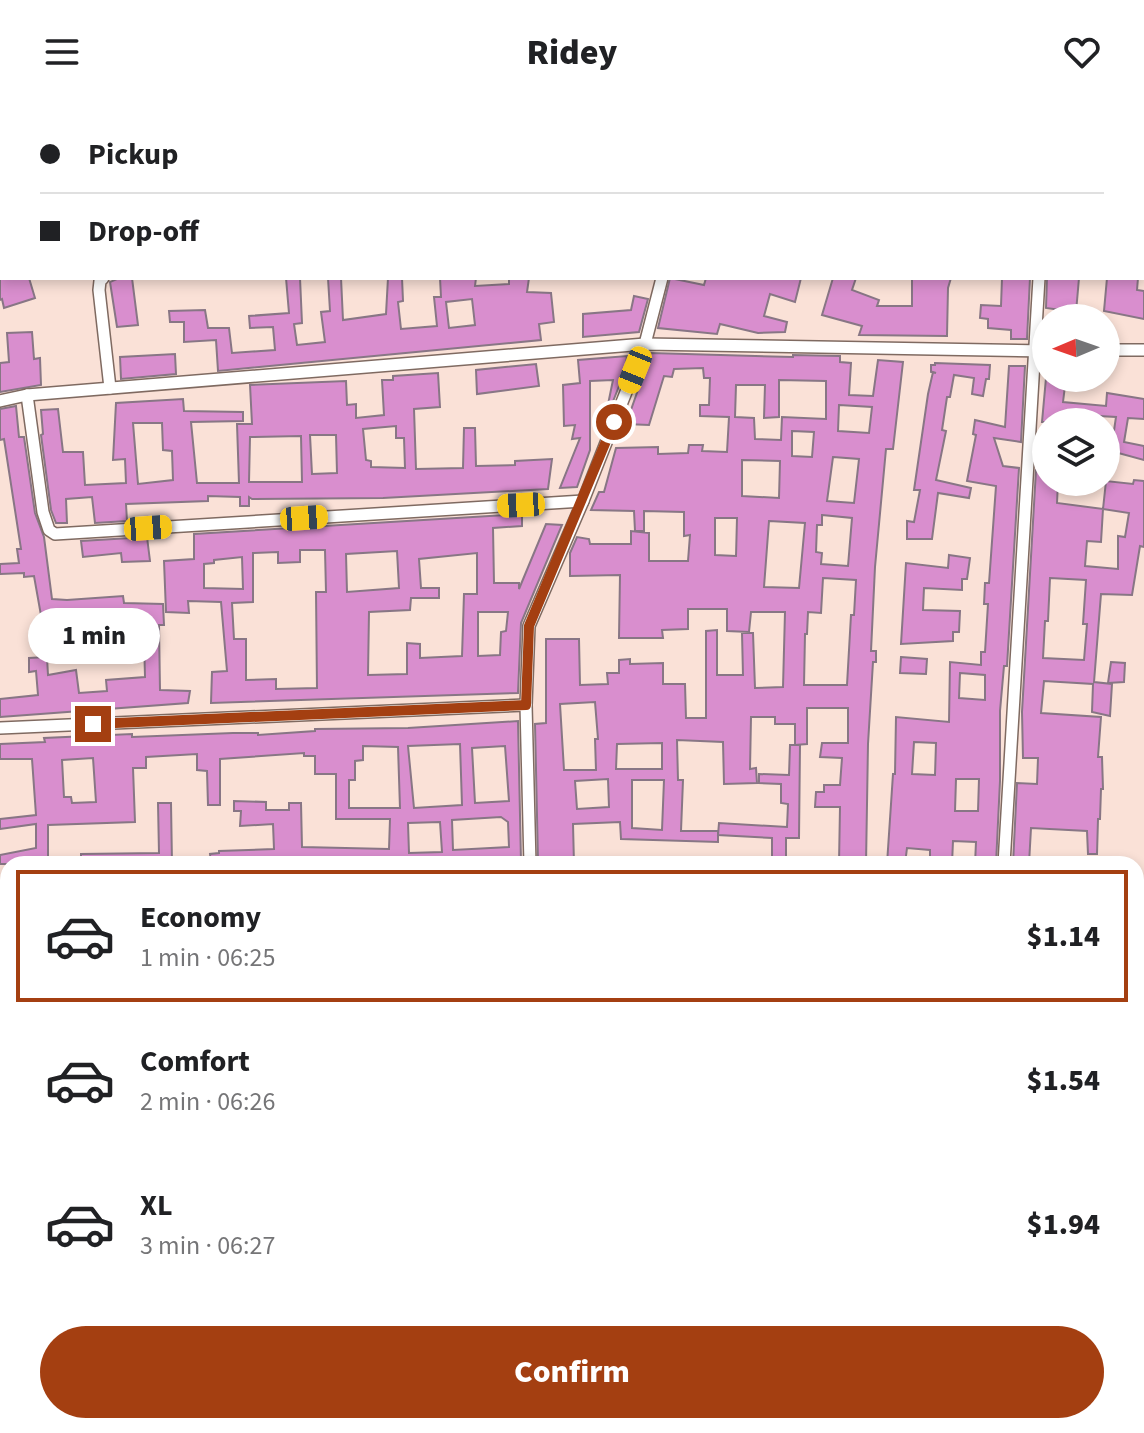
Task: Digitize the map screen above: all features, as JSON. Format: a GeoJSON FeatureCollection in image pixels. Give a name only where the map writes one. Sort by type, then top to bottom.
{"type":"FeatureCollection","features":[{"type":"Feature","properties":{"kind":"street"},"geometry":{"type":"LineString","coordinates":[[101,280],[99,290],[110,388]]}},
{"type":"Feature","properties":{"kind":"street"},"geometry":{"type":"LineString","coordinates":[[530,856],[526,705],[529,626],[645,344],[661,280]]}},
{"type":"Feature","properties":{"kind":"street"},"geometry":{"type":"LineString","coordinates":[[1039,280],[1039,304]]}},
{"type":"Feature","properties":{"kind":"street"},"geometry":{"type":"LineString","coordinates":[[0,401],[27,395],[645,344],[1032,351]]}},
{"type":"Feature","properties":{"kind":"street"},"geometry":{"type":"LineString","coordinates":[[1120,350],[1144,350]]}},
{"type":"Feature","properties":{"kind":"street"},"geometry":{"type":"LineString","coordinates":[[1005,856],[1037,392]]}},
{"type":"Feature","properties":{"kind":"street"},"geometry":{"type":"LineString","coordinates":[[27,395],[43,512],[49,530],[55,534],[583,501]]}},
{"type":"Feature","properties":{"kind":"street"},"geometry":{"type":"LineString","coordinates":[[0,728],[526,705]]}},
{"type":"Feature","properties":{"kind":"building"},"geometry":{"type":"Polygon","coordinates":[[[0,280],[30,280],[35,298],[4,308],[0,300],[0,280]]]}},
{"type":"Feature","properties":{"kind":"building"},"geometry":{"type":"Polygon","coordinates":[[[132,280],[138,325],[117,327],[110,282],[132,280]]]}},
{"type":"Feature","properties":{"kind":"building"},"geometry":{"type":"Polygon","coordinates":[[[286,280],[300,280],[302,323],[294,324],[297,345],[325,342],[321,312],[330,311],[328,280],[341,280],[343,320],[386,314],[388,280],[402,280],[403,301],[398,302],[401,329],[437,326],[434,297],[441,297],[440,280],[476,280],[475,286],[529,280],[527,292],[551,293],[554,322],[539,324],[541,340],[218,371],[216,340],[184,342],[184,322],[170,322],[169,311],[205,310],[208,328],[229,328],[232,353],[275,350],[273,327],[250,328],[249,316],[289,313],[286,280]],[[472,299],[446,302],[449,328],[475,325],[472,299]]]}},
{"type":"Feature","properties":{"kind":"building"},"geometry":{"type":"Polygon","coordinates":[[[670,280],[704,285],[705,280],[800,280],[795,302],[770,294],[764,316],[787,322],[785,332],[758,333],[720,324],[717,334],[658,328],[670,280]]]}},
{"type":"Feature","properties":{"kind":"building"},"geometry":{"type":"Polygon","coordinates":[[[832,280],[855,280],[852,290],[879,300],[877,306],[912,306],[912,280],[950,280],[947,336],[859,335],[862,326],[822,315],[832,280]]]}},
{"type":"Feature","properties":{"kind":"building"},"geometry":{"type":"Polygon","coordinates":[[[1002,280],[1030,280],[1027,339],[1011,339],[1011,330],[988,328],[988,319],[980,318],[981,305],[1001,306],[1002,280]]]}},
{"type":"Feature","properties":{"kind":"building"},"geometry":{"type":"Polygon","coordinates":[[[1047,280],[1079,280],[1077,304],[1046,304],[1047,280]]]}},
{"type":"Feature","properties":{"kind":"building"},"geometry":{"type":"Polygon","coordinates":[[[1107,280],[1138,280],[1137,290],[1144,291],[1144,319],[1120,314],[1120,304],[1105,304],[1107,280]]]}},
{"type":"Feature","properties":{"kind":"building"},"geometry":{"type":"Polygon","coordinates":[[[634,296],[648,299],[639,332],[583,337],[583,314],[631,310],[634,296]]]}},
{"type":"Feature","properties":{"kind":"building"},"geometry":{"type":"Polygon","coordinates":[[[32,332],[34,359],[40,358],[41,385],[0,392],[0,363],[9,362],[7,333],[32,332]]]}},
{"type":"Feature","properties":{"kind":"building"},"geometry":{"type":"Polygon","coordinates":[[[651,353],[840,356],[840,362],[851,363],[849,395],[873,396],[878,360],[903,362],[893,449],[886,449],[875,567],[871,651],[876,651],[876,662],[873,662],[868,744],[866,856],[839,856],[840,807],[815,807],[816,792],[824,792],[824,785],[840,785],[842,758],[820,757],[822,743],[848,743],[848,708],[807,708],[807,744],[795,745],[795,724],[775,724],[775,717],[751,717],[750,769],[756,768],[757,783],[724,784],[723,742],[677,740],[678,780],[683,780],[681,831],[718,831],[718,842],[621,839],[620,822],[573,824],[574,856],[538,856],[535,724],[546,723],[546,639],[579,639],[580,685],[608,684],[607,673],[619,673],[619,660],[630,659],[630,664],[663,663],[663,684],[685,684],[686,718],[706,718],[706,631],[717,630],[717,675],[743,675],[742,633],[753,633],[755,688],[783,687],[785,612],[751,612],[749,632],[727,631],[727,609],[688,609],[688,629],[662,630],[663,638],[619,638],[620,575],[570,576],[570,553],[577,537],[589,539],[590,544],[631,544],[631,531],[649,533],[649,561],[688,561],[690,535],[684,536],[684,512],[644,511],[644,531],[635,531],[634,511],[591,510],[599,492],[604,492],[616,448],[658,447],[658,454],[688,453],[689,445],[703,445],[702,451],[727,452],[729,417],[700,416],[700,405],[709,405],[710,378],[704,378],[703,368],[674,369],[672,377],[664,376],[649,425],[626,424],[651,353]],[[779,380],[779,417],[764,418],[765,385],[736,385],[735,417],[754,418],[755,439],[781,440],[782,417],[826,419],[826,381],[779,380]],[[839,405],[838,431],[869,433],[872,407],[839,405]],[[792,431],[792,456],[812,457],[814,432],[792,431]],[[833,457],[827,501],[854,503],[859,459],[833,457]],[[742,460],[742,496],[779,498],[780,461],[742,460]],[[822,515],[822,525],[817,525],[816,552],[822,553],[821,564],[848,566],[852,518],[822,515]],[[715,518],[715,555],[736,556],[737,518],[715,518]],[[769,521],[764,587],[799,588],[805,523],[769,521]],[[823,578],[821,613],[808,612],[804,685],[847,685],[856,580],[823,578]],[[595,702],[560,704],[564,770],[596,770],[595,739],[598,739],[595,702]],[[662,743],[617,744],[616,769],[662,769],[662,743]],[[608,779],[575,781],[577,809],[609,807],[608,779]],[[632,780],[632,828],[662,830],[664,780],[632,780]]]}},
{"type":"Feature","properties":{"kind":"building"},"geometry":{"type":"Polygon","coordinates":[[[175,354],[176,374],[121,379],[120,357],[175,354]]]}},
{"type":"Feature","properties":{"kind":"building"},"geometry":{"type":"Polygon","coordinates":[[[627,356],[625,371],[604,424],[613,380],[590,381],[590,450],[577,487],[560,488],[580,438],[572,439],[575,425],[564,426],[563,385],[580,383],[578,360],[627,356]]]}},
{"type":"Feature","properties":{"kind":"building"},"geometry":{"type":"Polygon","coordinates":[[[935,363],[990,365],[983,396],[972,394],[974,378],[954,375],[950,397],[947,397],[942,430],[946,431],[936,480],[971,488],[969,498],[938,493],[932,539],[907,539],[907,521],[914,522],[920,490],[914,490],[933,372],[931,365],[935,363]]]}},
{"type":"Feature","properties":{"kind":"building"},"geometry":{"type":"Polygon","coordinates":[[[536,364],[539,386],[477,394],[476,370],[536,364]]]}},
{"type":"Feature","properties":{"kind":"building"},"geometry":{"type":"Polygon","coordinates":[[[1009,366],[1025,366],[1021,442],[994,438],[1003,466],[1019,468],[1007,666],[1004,666],[1000,711],[996,856],[975,856],[976,842],[953,841],[952,856],[930,856],[930,850],[907,848],[906,856],[888,856],[895,774],[896,717],[949,722],[950,662],[981,665],[981,652],[985,652],[988,604],[984,604],[985,583],[989,583],[996,486],[967,481],[976,435],[973,434],[975,420],[1005,427],[1009,366]],[[960,673],[959,698],[985,700],[985,675],[960,673]],[[914,742],[912,774],[935,775],[936,743],[914,742]],[[956,779],[955,811],[978,811],[979,779],[956,779]]]}},
{"type":"Feature","properties":{"kind":"building"},"geometry":{"type":"Polygon","coordinates":[[[438,373],[440,407],[414,409],[416,469],[463,468],[464,428],[475,428],[476,466],[515,465],[515,461],[552,459],[548,489],[383,498],[249,497],[249,506],[240,506],[240,497],[208,496],[208,501],[126,504],[127,521],[95,523],[92,497],[66,499],[67,523],[56,523],[51,510],[41,435],[41,410],[58,409],[63,452],[83,452],[85,485],[126,483],[125,459],[113,460],[116,403],[183,399],[184,411],[243,412],[243,421],[191,422],[197,483],[239,483],[237,424],[252,424],[250,385],[346,381],[347,405],[356,404],[356,418],[384,415],[382,380],[393,380],[393,376],[438,373]],[[133,423],[138,484],[173,480],[172,451],[163,450],[162,423],[133,423]],[[396,426],[363,429],[366,460],[371,461],[371,467],[405,468],[404,438],[396,438],[396,426]],[[310,435],[312,474],[337,473],[336,435],[310,435]],[[301,436],[250,437],[249,482],[302,482],[301,436]]]}},
{"type":"Feature","properties":{"kind":"building"},"geometry":{"type":"Polygon","coordinates":[[[1045,392],[1064,392],[1063,402],[1106,406],[1107,393],[1144,399],[1144,419],[1128,418],[1124,442],[1144,446],[1144,460],[1120,453],[1120,408],[1043,408],[1045,392]]]}},
{"type":"Feature","properties":{"kind":"building"},"geometry":{"type":"Polygon","coordinates":[[[16,406],[19,437],[24,437],[35,513],[44,537],[52,599],[123,596],[124,603],[163,604],[164,625],[159,625],[160,690],[190,691],[188,703],[0,717],[0,699],[38,695],[36,671],[29,672],[29,658],[47,657],[48,675],[76,670],[79,693],[107,691],[106,680],[145,677],[144,639],[129,640],[129,616],[85,618],[87,641],[60,646],[58,620],[42,621],[34,576],[24,577],[24,573],[0,574],[0,564],[19,563],[17,549],[21,549],[4,439],[0,440],[0,409],[16,406]]]}},
{"type":"Feature","properties":{"kind":"building"},"geometry":{"type":"Polygon","coordinates":[[[1144,481],[1144,547],[1140,546],[1132,595],[1101,594],[1094,682],[1112,684],[1110,716],[1092,712],[1093,684],[1044,681],[1041,713],[1101,717],[1098,757],[1102,757],[1103,789],[1097,854],[1088,854],[1087,831],[1031,828],[1029,856],[1013,856],[1017,783],[1037,784],[1038,758],[1023,758],[1022,712],[1034,496],[1057,496],[1057,503],[1103,509],[1104,496],[1120,496],[1120,483],[1144,481]],[[1103,509],[1101,542],[1087,541],[1085,566],[1118,569],[1118,536],[1125,537],[1129,513],[1103,509]],[[1050,578],[1043,658],[1084,660],[1087,624],[1083,624],[1086,580],[1050,578]]]}},
{"type":"Feature","properties":{"kind":"building"},"geometry":{"type":"Polygon","coordinates":[[[522,514],[522,526],[493,528],[494,583],[519,583],[519,589],[546,524],[562,525],[521,623],[518,693],[211,703],[212,672],[227,671],[221,602],[188,601],[189,613],[166,612],[164,561],[194,559],[194,534],[522,514]],[[300,550],[300,562],[278,563],[278,552],[253,553],[253,602],[232,603],[234,639],[246,639],[246,680],[276,679],[276,689],[317,688],[316,592],[326,592],[325,550],[300,550]],[[397,551],[346,554],[347,592],[399,588],[397,551]],[[477,553],[419,559],[421,588],[439,588],[439,598],[411,598],[410,610],[369,612],[368,675],[407,674],[407,643],[420,644],[420,658],[462,656],[464,594],[477,594],[477,553]],[[242,557],[214,560],[214,563],[204,564],[204,588],[243,589],[242,557]],[[478,612],[478,656],[500,655],[501,632],[506,631],[508,612],[478,612]]]}},
{"type":"Feature","properties":{"kind":"building"},"geometry":{"type":"Polygon","coordinates":[[[147,537],[150,561],[122,562],[121,553],[83,557],[81,541],[147,537]]]}},
{"type":"Feature","properties":{"kind":"building"},"geometry":{"type":"Polygon","coordinates":[[[949,555],[970,558],[967,579],[962,579],[962,590],[924,588],[923,610],[960,611],[959,632],[953,632],[953,641],[901,644],[906,563],[948,568],[949,555]]]}},
{"type":"Feature","properties":{"kind":"building"},"geometry":{"type":"Polygon","coordinates":[[[901,657],[927,659],[926,674],[900,673],[901,657]]]}},
{"type":"Feature","properties":{"kind":"building"},"geometry":{"type":"Polygon","coordinates":[[[1111,662],[1125,663],[1124,682],[1108,683],[1111,662]]]}},
{"type":"Feature","properties":{"kind":"building"},"geometry":{"type":"Polygon","coordinates":[[[518,721],[521,856],[210,856],[219,851],[274,849],[273,824],[240,826],[241,811],[234,811],[234,801],[266,802],[266,810],[289,810],[289,803],[301,803],[302,847],[389,849],[390,819],[336,819],[336,774],[315,774],[315,756],[304,756],[304,753],[220,759],[220,805],[208,805],[207,771],[197,770],[197,754],[146,757],[146,768],[133,768],[135,822],[48,825],[48,856],[0,856],[36,848],[36,824],[0,829],[0,819],[36,815],[32,759],[0,759],[0,744],[45,742],[44,738],[132,734],[132,737],[258,735],[315,729],[408,728],[518,721]],[[460,744],[408,746],[414,808],[462,805],[460,744]],[[363,746],[363,760],[355,761],[355,780],[349,780],[349,808],[400,808],[398,747],[363,746]],[[505,746],[472,748],[475,803],[509,801],[505,746]],[[93,758],[62,760],[64,797],[71,797],[72,803],[96,802],[93,758]],[[501,817],[452,820],[453,850],[509,847],[508,822],[501,817]],[[440,822],[408,823],[409,853],[442,852],[440,822]]]}},
{"type":"Feature","properties":{"kind":"building"},"geometry":{"type":"Polygon","coordinates":[[[790,745],[800,745],[799,838],[786,838],[786,856],[772,856],[772,838],[718,835],[719,823],[787,827],[788,804],[781,803],[781,784],[759,783],[759,774],[789,775],[790,745]]]}},
{"type":"Feature","properties":{"kind":"building"},"geometry":{"type":"Polygon","coordinates":[[[158,803],[171,803],[172,856],[81,856],[81,854],[159,853],[158,803]]]}},
{"type":"Feature","properties":{"kind":"route"},"geometry":{"type":"LineString","coordinates":[[93,724],[526,705],[529,626],[614,422]]}}]}
